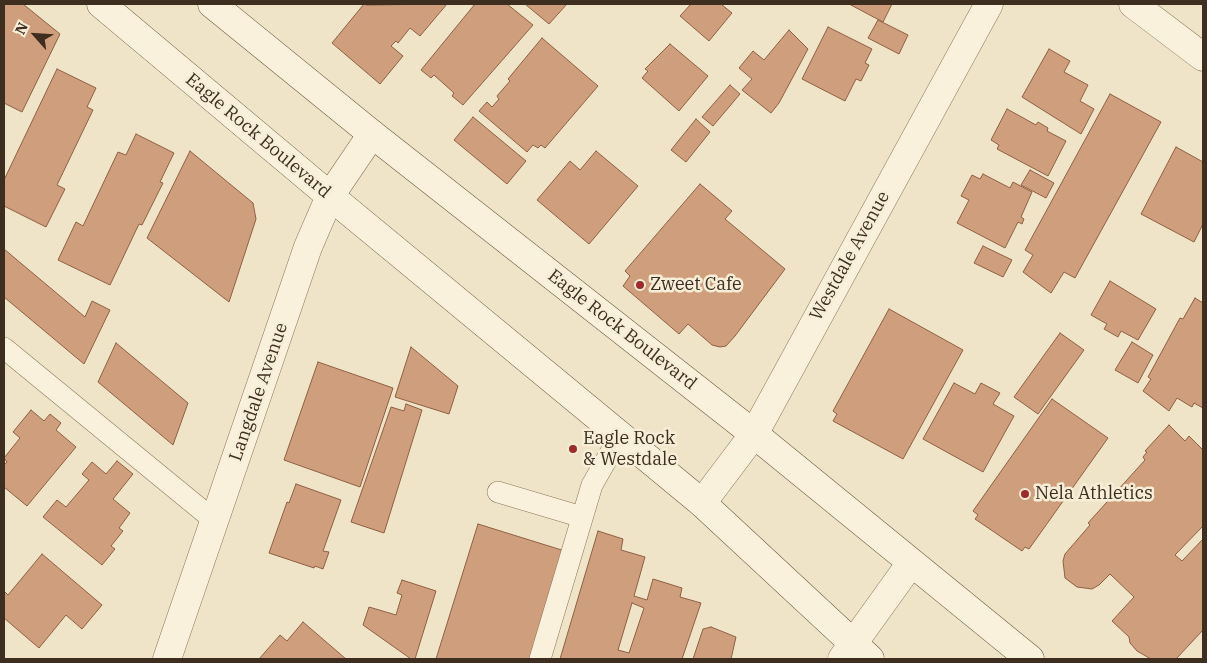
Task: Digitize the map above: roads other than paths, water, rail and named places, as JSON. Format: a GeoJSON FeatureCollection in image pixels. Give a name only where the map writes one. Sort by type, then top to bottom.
{"type":"FeatureCollection","features":[{"type":"Feature","properties":{"kind":"main road","name":"Eagle Rock Boulevard"},"geometry":{"type":"LineString","coordinates":[[101,4],[702,503],[855,654]]}},
{"type":"Feature","properties":{"kind":"main road","name":"Eagle Rock Boulevard"},"geometry":{"type":"LineString","coordinates":[[212,4],[372,134],[754,434],[1030,659]]}},
{"type":"Feature","properties":{"kind":"main road","name":"Westdale Avenue"},"geometry":{"type":"LineString","coordinates":[[702,503],[754,434],[989,4]]}},
{"type":"Feature","properties":{"kind":"main road"},"geometry":{"type":"LineString","coordinates":[[1133,4],[1203,57]]}},
{"type":"Feature","properties":{"kind":"main road","name":"Langdale Avenue"},"geometry":{"type":"LineString","coordinates":[[167,659],[308,247],[330,196],[372,134]]}},
{"type":"Feature","properties":{"kind":"main road"},"geometry":{"type":"LineString","coordinates":[[855,654],[911,563]]}},
{"type":"Feature","properties":{"kind":"lane"},"geometry":{"type":"LineString","coordinates":[[4,348],[215,521]]}},
{"type":"Feature","properties":{"kind":"lane"},"geometry":{"type":"LineString","coordinates":[[540,659],[592,485],[620,436]]}},
{"type":"Feature","properties":{"kind":"lane"},"geometry":{"type":"LineString","coordinates":[[498,492],[582,518]]}},
{"type":"Feature","properties":{"kind":"place","name":"Zweet Cafe"},"geometry":{"type":"Point","coordinates":[640,285]}},
{"type":"Feature","properties":{"kind":"place","name":"Eagle Rock & Westdale"},"geometry":{"type":"Point","coordinates":[573,449]}},
{"type":"Feature","properties":{"kind":"place","name":"Nela Athletics"},"geometry":{"type":"Point","coordinates":[1025,494]}}]}
